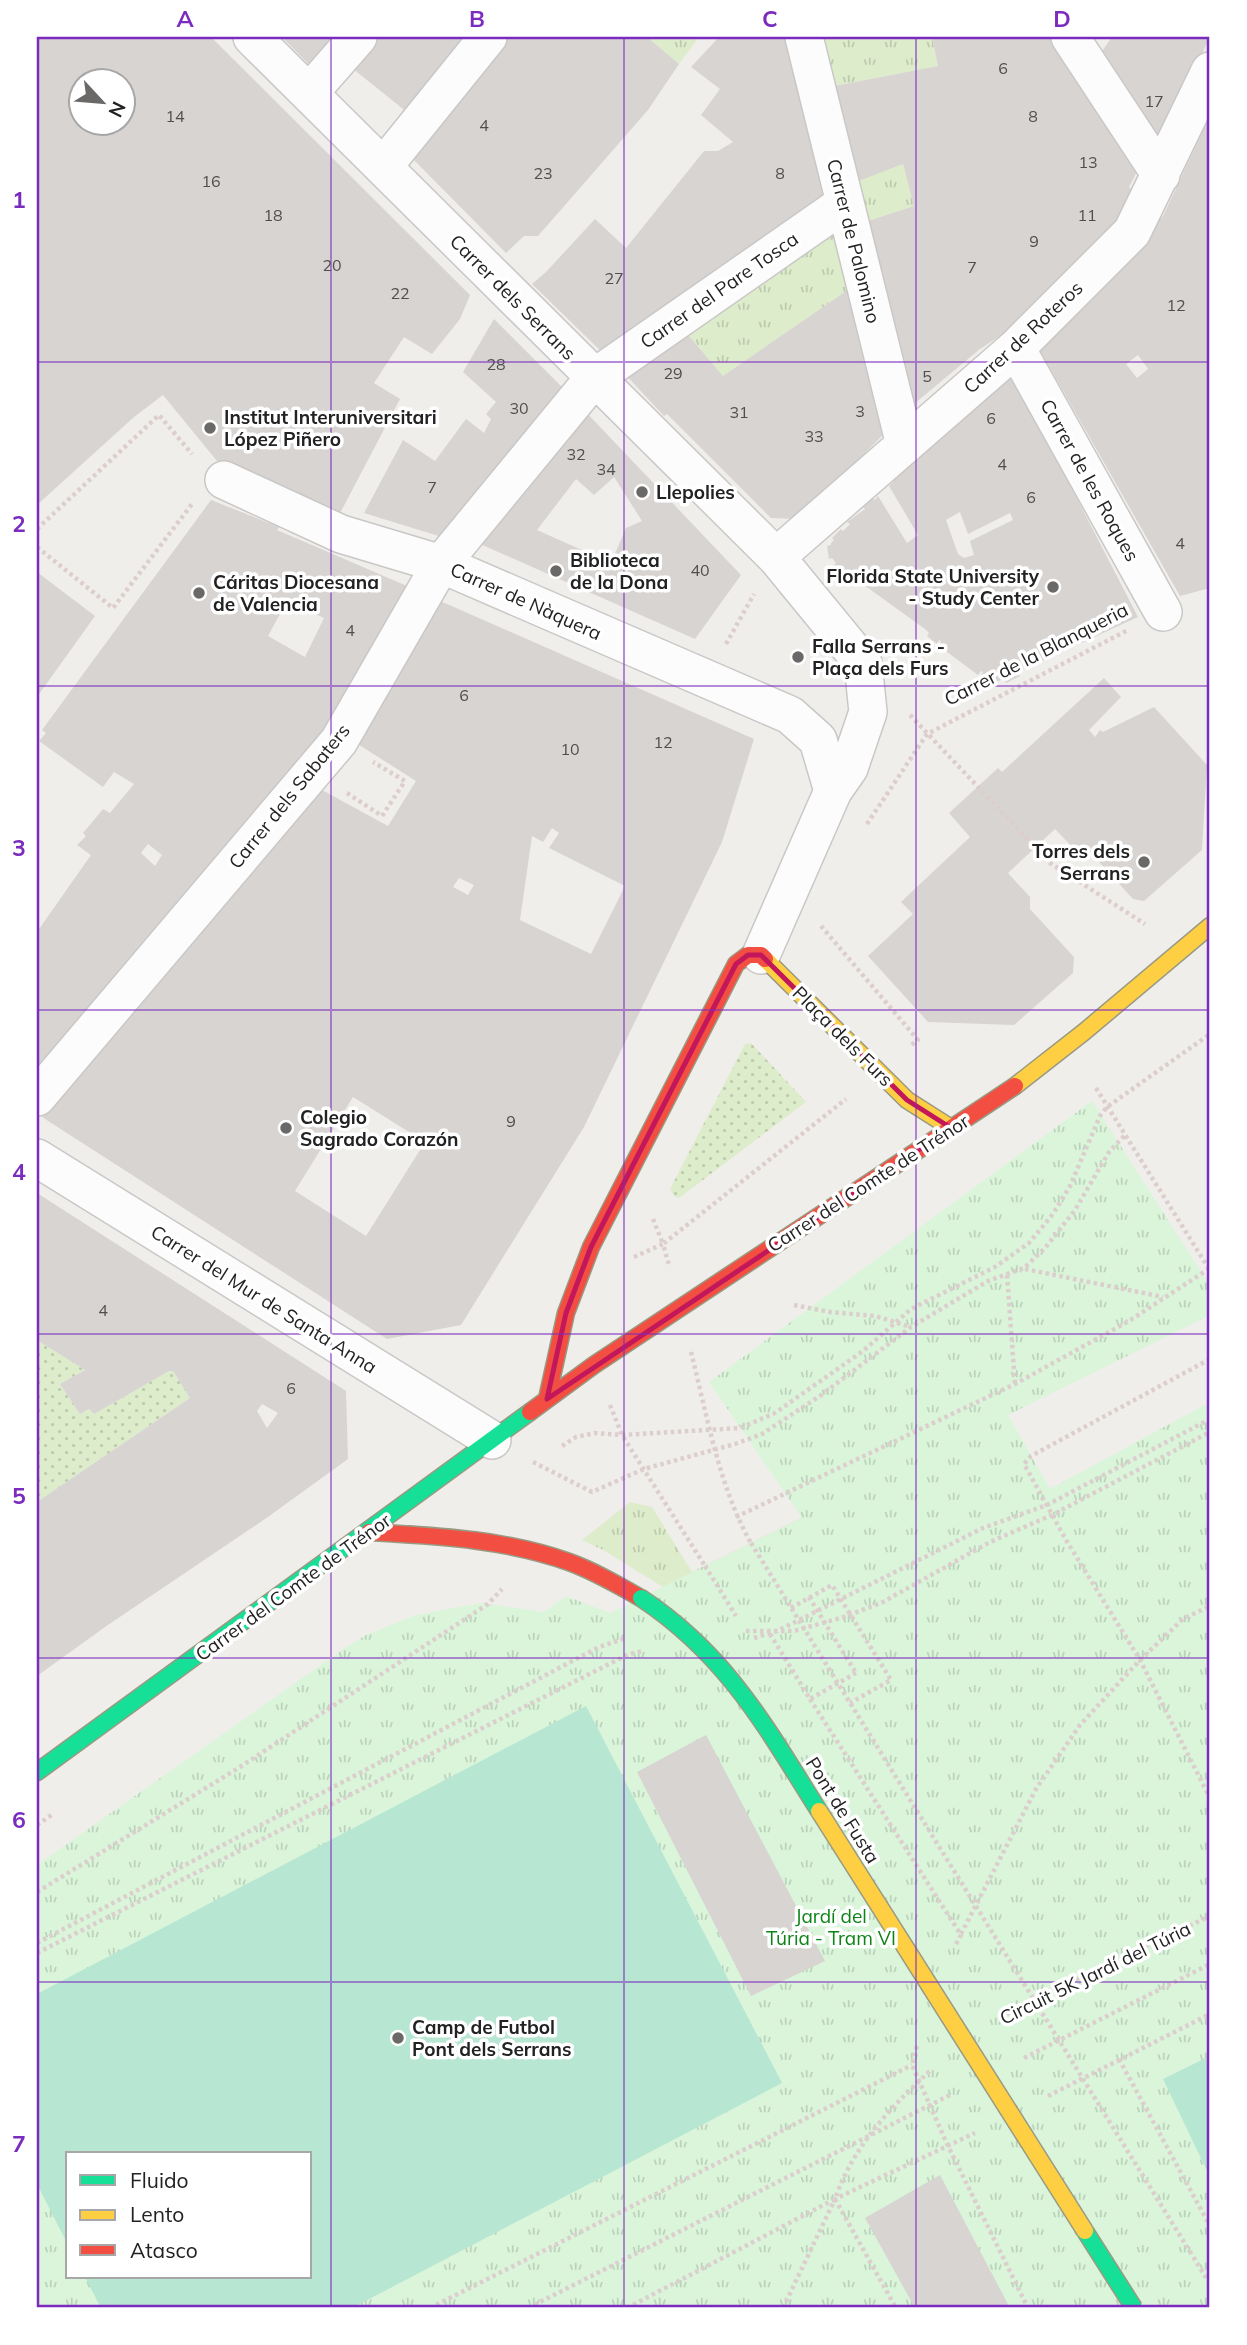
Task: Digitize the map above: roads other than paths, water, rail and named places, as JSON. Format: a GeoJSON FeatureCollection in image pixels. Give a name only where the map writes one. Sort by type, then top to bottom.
{"type":"FeatureCollection","features":[{"type":"Feature","properties":{"kind":"main road","name":"Carrer del Comte de Trénor"},"geometry":{"type":"LineString","coordinates":[[38,1769],[369,1532],[594,1365],[1045,1063],[1210,926]]}},
{"type":"Feature","properties":{"kind":"main road","name":"Plaça dels Furs"},"geometry":{"type":"LineString","coordinates":[[749,959],[906,1100],[951,1128]]}},
{"type":"Feature","properties":{"kind":"main road"},"geometry":{"type":"LineString","coordinates":[[547,1399],[566,1313],[591,1247],[749,959]]}},
{"type":"Feature","properties":{"kind":"main road","name":"Pont de Fusta"},"geometry":{"type":"LineString","coordinates":[[369,1532],[440,1536],[535,1551],[597,1574],[673,1618],[693,1636],[729,1673],[751,1703],[1134,2308]]}},
{"type":"Feature","properties":{"kind":"street","name":"Carrer dels Serrans"},"geometry":{"type":"LineString","coordinates":[[252,37],[776,556]]}},
{"type":"Feature","properties":{"kind":"street"},"geometry":{"type":"LineString","coordinates":[[309,93],[358,37]]}},
{"type":"Feature","properties":{"kind":"street"},"geometry":{"type":"LineString","coordinates":[[383,167],[488,37]]}},
{"type":"Feature","properties":{"kind":"street","name":"Carrer de Palomino"},"geometry":{"type":"LineString","coordinates":[[804,37],[905,445]]}},
{"type":"Feature","properties":{"kind":"street"},"geometry":{"type":"LineString","coordinates":[[1070,37],[1161,175]]}},
{"type":"Feature","properties":{"kind":"street","name":"Carrer de Roteros"},"geometry":{"type":"LineString","coordinates":[[776,556],[1016,348],[1132,232],[1210,71]]}},
{"type":"Feature","properties":{"kind":"street","name":"Carrer del Pare Tosca"},"geometry":{"type":"LineString","coordinates":[[594,378],[845,203]]}},
{"type":"Feature","properties":{"kind":"street","name":"Carrer de les Roques"},"geometry":{"type":"LineString","coordinates":[[1016,348],[1163,612]]}},
{"type":"Feature","properties":{"kind":"street","name":"Carrer dels Sabaters"},"geometry":{"type":"LineString","coordinates":[[37,1097],[339,741],[441,564],[594,378]]}},
{"type":"Feature","properties":{"kind":"street","name":"Carrer de Nàquera"},"geometry":{"type":"LineString","coordinates":[[219,478],[341,534],[441,564],[790,715],[818,740],[833,791]]}},
{"type":"Feature","properties":{"kind":"street"},"geometry":{"type":"LineString","coordinates":[[749,959],[833,791],[849,768],[868,712],[863,663],[776,556]]}},
{"type":"Feature","properties":{"kind":"street","name":"Carrer del Mur de Santa Anna"},"geometry":{"type":"LineString","coordinates":[[37,1158],[492,1440]]}},
{"type":"Feature","properties":{"kind":"place","name":"Institut Interuniversitari López Piñero"},"geometry":{"type":"Point","coordinates":[210,428]}},
{"type":"Feature","properties":{"kind":"place","name":"Llepolies"},"geometry":{"type":"Point","coordinates":[642,492]}},
{"type":"Feature","properties":{"kind":"place","name":"Biblioteca de la Dona"},"geometry":{"type":"Point","coordinates":[556,571]}},
{"type":"Feature","properties":{"kind":"place","name":"Florida State University - Study Center"},"geometry":{"type":"Point","coordinates":[1053,587]}},
{"type":"Feature","properties":{"kind":"place","name":"Cáritas Diocesana de Valencia"},"geometry":{"type":"Point","coordinates":[199,593]}},
{"type":"Feature","properties":{"kind":"place","name":"Falla Serrans - Plaça dels Furs"},"geometry":{"type":"Point","coordinates":[798,657]}},
{"type":"Feature","properties":{"kind":"place","name":"Torres dels Serrans"},"geometry":{"type":"Point","coordinates":[1144,862]}},
{"type":"Feature","properties":{"kind":"place","name":"Colegio Sagrado Corazón"},"geometry":{"type":"Point","coordinates":[286,1128]}},
{"type":"Feature","properties":{"kind":"place","name":"Camp de Futbol Pont dels Serrans"},"geometry":{"type":"Point","coordinates":[398,2038]}},
{"type":"Feature","properties":{"kind":"park label","name":"Jardí del Túria - Tram VI"},"geometry":{"type":"Point","coordinates":[831,1927]}}]}
